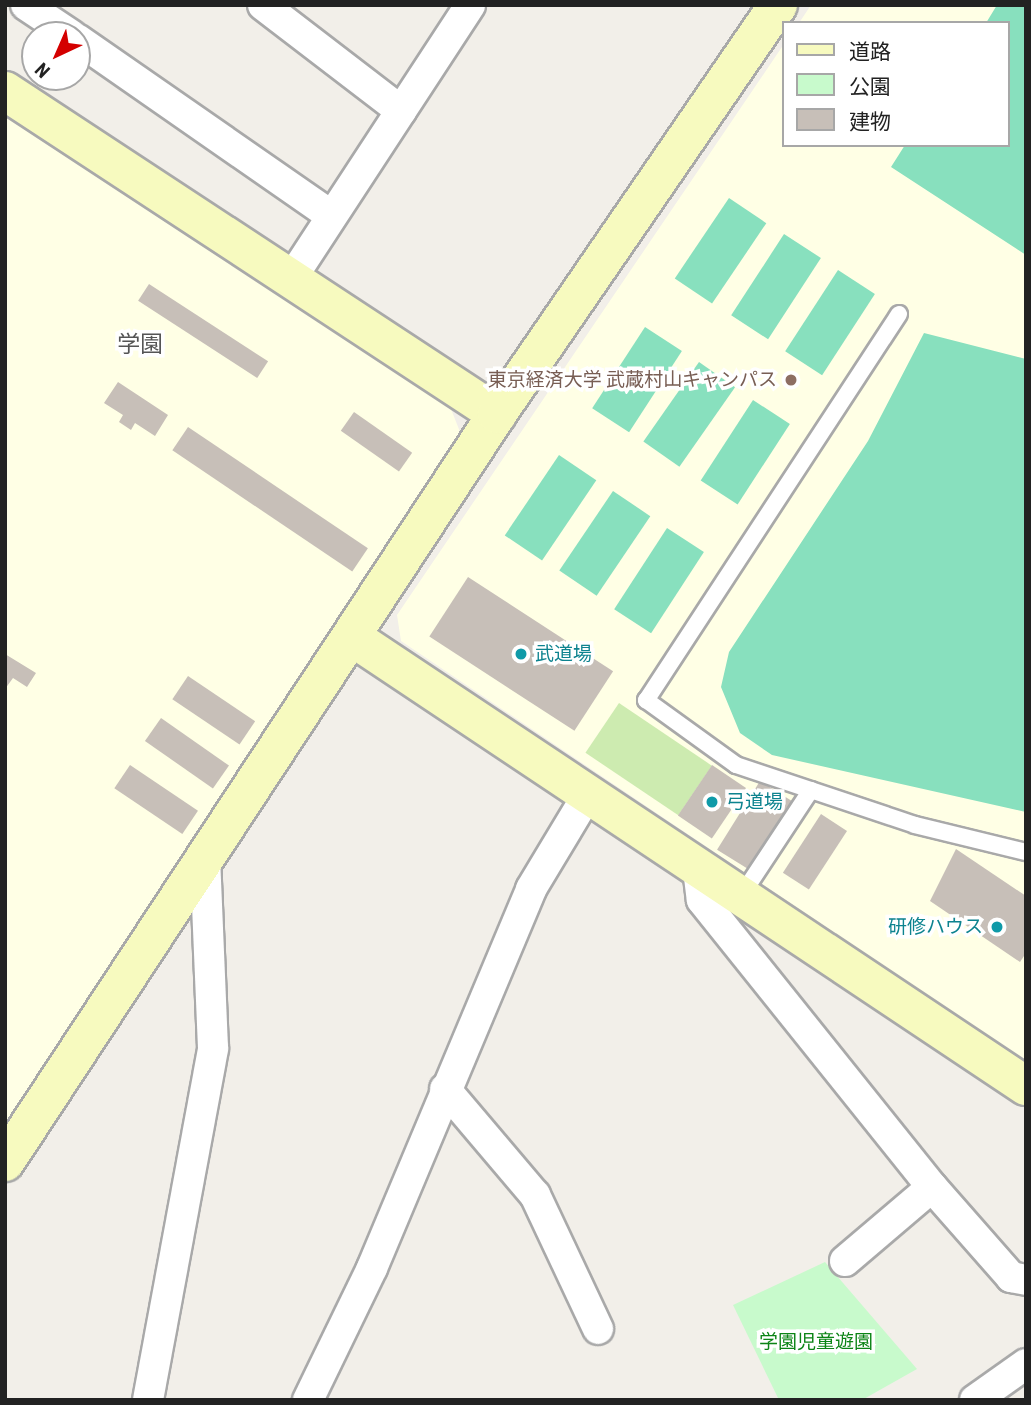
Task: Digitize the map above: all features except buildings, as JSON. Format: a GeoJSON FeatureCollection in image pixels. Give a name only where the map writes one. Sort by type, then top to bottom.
{"type":"FeatureCollection","features":[{"type":"Feature","properties":{"kind":"street"},"geometry":{"type":"LineString","coordinates":[[26,5],[50,21]]}},
{"type":"Feature","properties":{"kind":"street"},"geometry":{"type":"LineString","coordinates":[[263,5],[401,111]]}},
{"type":"Feature","properties":{"kind":"street"},"geometry":{"type":"LineString","coordinates":[[291,279],[470,5]]}},
{"type":"Feature","properties":{"kind":"street"},"geometry":{"type":"LineString","coordinates":[[5,1162],[497,414],[778,5]]}},
{"type":"Feature","properties":{"kind":"street"},"geometry":{"type":"LineString","coordinates":[[91,49],[332,216]]}},
{"type":"Feature","properties":{"kind":"street"},"geometry":{"type":"LineString","coordinates":[[5,91],[497,414]]}},
{"type":"Feature","properties":{"kind":"street"},"geometry":{"type":"LineString","coordinates":[[352,637],[740,897],[1022,1076]]}},
{"type":"Feature","properties":{"kind":"street"},"geometry":{"type":"LineString","coordinates":[[309,1400],[367,1279],[531,889],[588,794]]}},
{"type":"Feature","properties":{"kind":"street"},"geometry":{"type":"LineString","coordinates":[[148,1400],[214,1048],[205,859]]}},
{"type":"Feature","properties":{"kind":"street"},"geometry":{"type":"LineString","coordinates":[[698,869],[702,900],[932,1187],[1011,1277],[1026,1280]]}},
{"type":"Feature","properties":{"kind":"street"},"geometry":{"type":"LineString","coordinates":[[445,1089],[535,1195],[598,1329]]}},
{"type":"Feature","properties":{"kind":"street"},"geometry":{"type":"LineString","coordinates":[[845,1261],[932,1187]]}},
{"type":"Feature","properties":{"kind":"street"},"geometry":{"type":"LineString","coordinates":[[975,1400],[1026,1364]]}},
{"type":"Feature","properties":{"kind":"lane"},"geometry":{"type":"LineString","coordinates":[[899,314],[646,700],[736,765],[915,825],[1026,852]]}},
{"type":"Feature","properties":{"kind":"lane"},"geometry":{"type":"LineString","coordinates":[[740,897],[811,790]]}},
{"type":"Feature","properties":{"kind":"shaded area","name":"東京経済大学 武蔵村山キャンパス"},"geometry":{"type":"Polygon","coordinates":[[[811,5],[1026,5],[1026,1062],[401,641],[397,615],[782,47],[782,147],[1010,147],[1010,21],[800,21],[811,5]]]}},
{"type":"Feature","properties":{"kind":"shaded area"},"geometry":{"type":"Polygon","coordinates":[[[5,111],[449,404],[464,442],[5,1139],[5,111]]]}},
{"type":"Feature","properties":{"kind":"green space"},"geometry":{"type":"Polygon","coordinates":[[[997,5],[1026,5],[1026,255],[891,167],[904,147],[1010,147],[1010,21],[987,21],[997,5]]]}},
{"type":"Feature","properties":{"kind":"green space"},"geometry":{"type":"Polygon","coordinates":[[[729,198],[766,223],[712,304],[675,278],[729,198]]]}},
{"type":"Feature","properties":{"kind":"green space"},"geometry":{"type":"Polygon","coordinates":[[[784,234],[821,258],[768,339],[731,315],[784,234]]]}},
{"type":"Feature","properties":{"kind":"green space"},"geometry":{"type":"Polygon","coordinates":[[[838,270],[875,294],[822,375],[785,351],[838,270]]]}},
{"type":"Feature","properties":{"kind":"green space"},"geometry":{"type":"Polygon","coordinates":[[[645,327],[682,351],[629,432],[592,408],[645,327]]]}},
{"type":"Feature","properties":{"kind":"green space"},"geometry":{"type":"Polygon","coordinates":[[[924,333],[1026,359],[1026,812],[772,755],[740,733],[721,687],[729,652],[868,441],[924,333]]]}},
{"type":"Feature","properties":{"kind":"green space"},"geometry":{"type":"Polygon","coordinates":[[[699,362],[735,387],[679,467],[643,441],[699,362]]]}},
{"type":"Feature","properties":{"kind":"green space"},"geometry":{"type":"Polygon","coordinates":[[[753,400],[790,424],[738,504],[701,481],[753,400]]]}},
{"type":"Feature","properties":{"kind":"green space"},"geometry":{"type":"Polygon","coordinates":[[[559,455],[596,480],[542,561],[505,535],[559,455]]]}},
{"type":"Feature","properties":{"kind":"green space"},"geometry":{"type":"Polygon","coordinates":[[[613,491],[650,516],[597,596],[559,571],[613,491]]]}},
{"type":"Feature","properties":{"kind":"green space"},"geometry":{"type":"Polygon","coordinates":[[[667,528],[704,552],[651,633],[614,609],[667,528]]]}},
{"type":"Feature","properties":{"kind":"green space"},"geometry":{"type":"Polygon","coordinates":[[[619,703],[712,766],[678,815],[585,753],[619,703]]]}},
{"type":"Feature","properties":{"kind":"green space","name":"学園児童遊園"},"geometry":{"type":"Polygon","coordinates":[[[825,1262],[917,1369],[862,1400],[779,1400],[733,1305],[825,1262]]]}},
{"type":"Feature","properties":{"kind":"place","name":"東京経済大学 武蔵村山キャンパス"},"geometry":{"type":"Point","coordinates":[791,380]}},
{"type":"Feature","properties":{"kind":"place","name":"武道場"},"geometry":{"type":"Point","coordinates":[521,654]}},
{"type":"Feature","properties":{"kind":"place","name":"弓道場"},"geometry":{"type":"Point","coordinates":[712,802]}},
{"type":"Feature","properties":{"kind":"place","name":"研修ハウス"},"geometry":{"type":"Point","coordinates":[997,927]}},
{"type":"Feature","properties":{"kind":"district","name":"学園"},"geometry":{"type":"Point","coordinates":[140,345]}}]}
